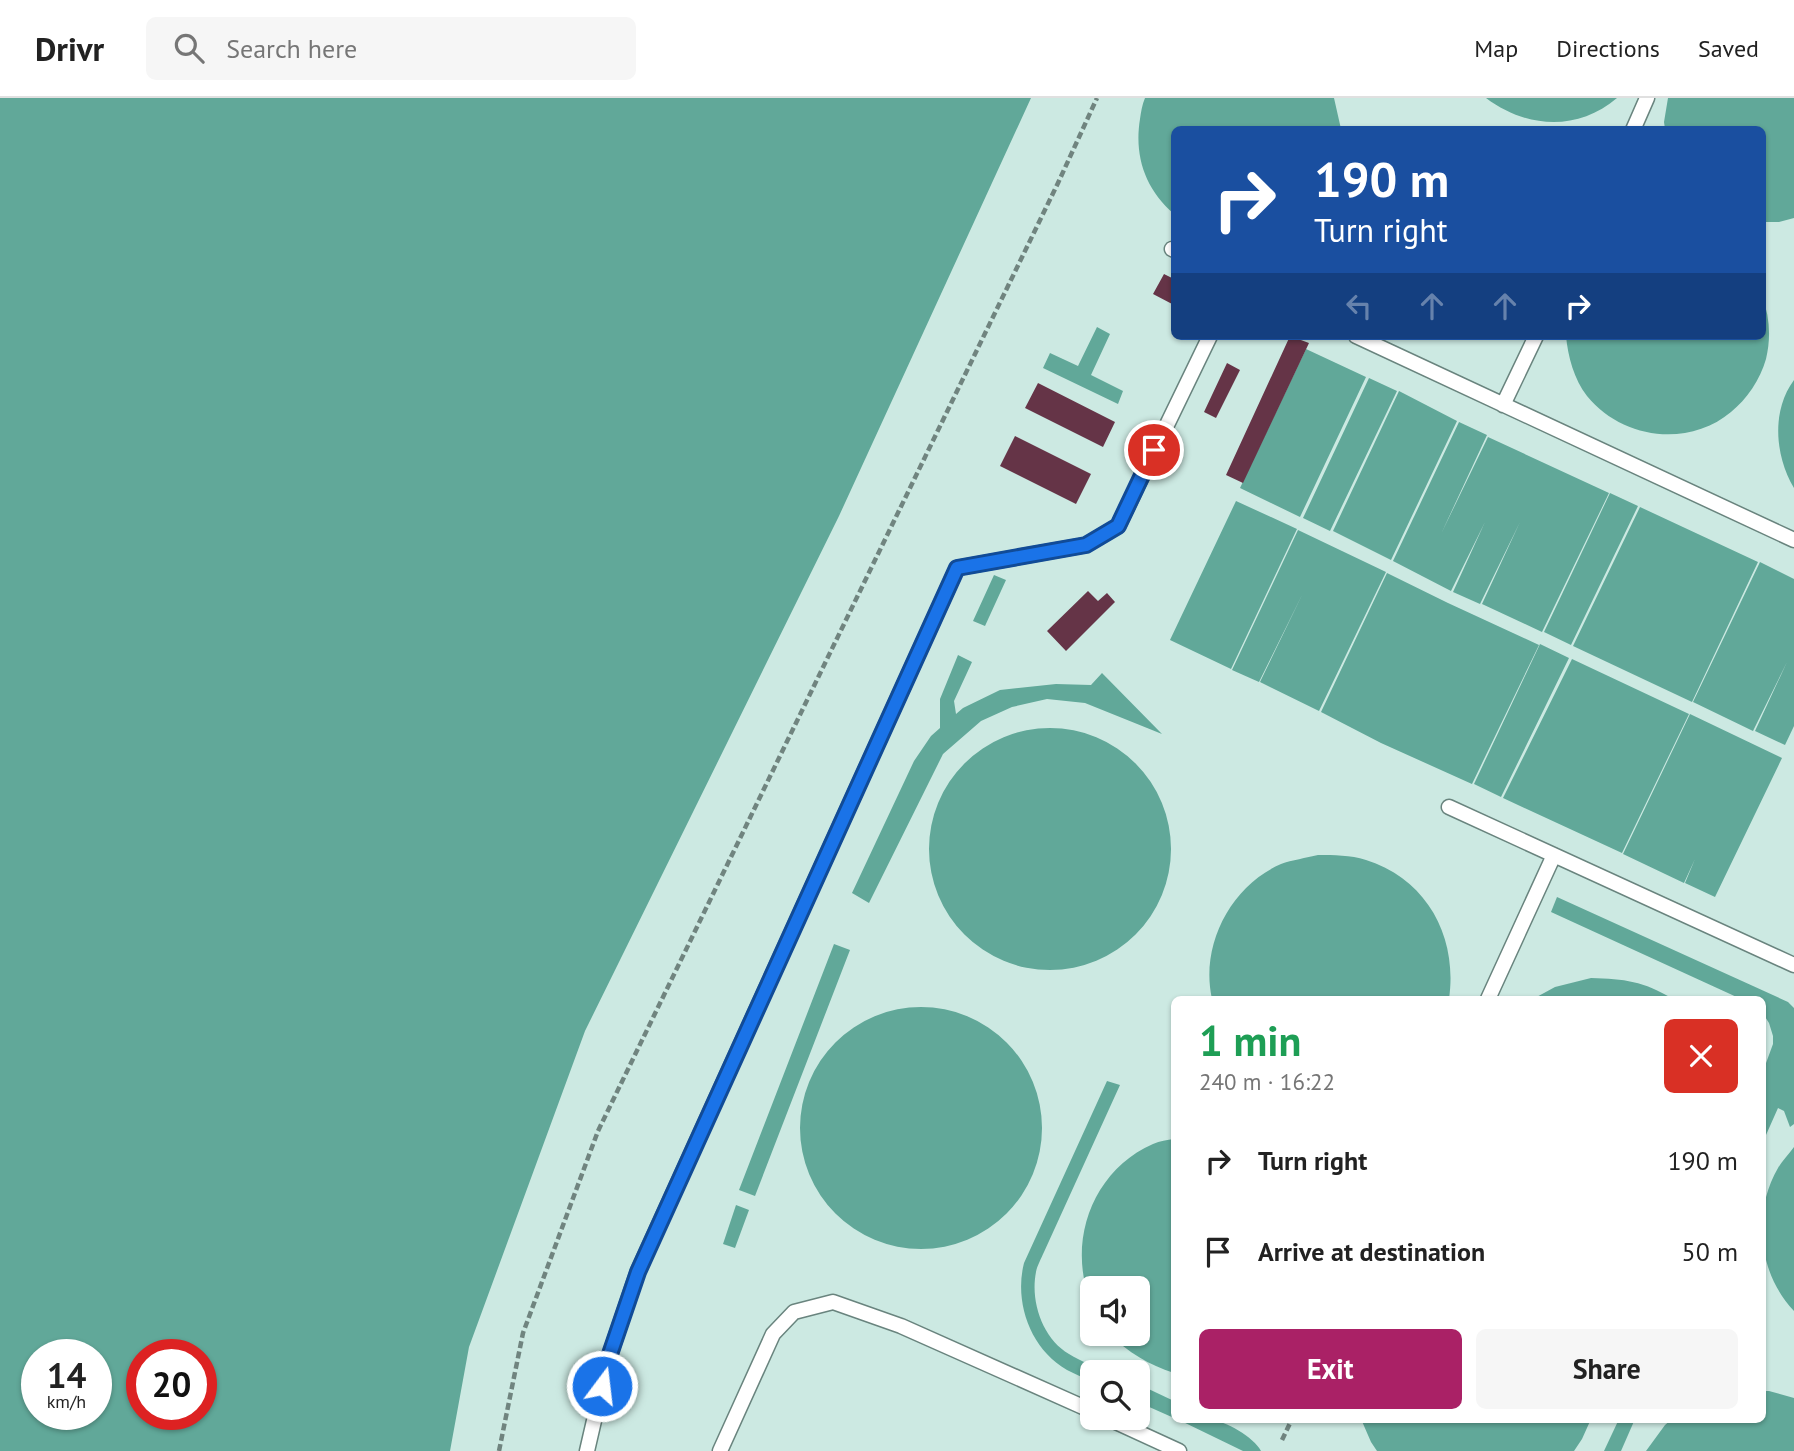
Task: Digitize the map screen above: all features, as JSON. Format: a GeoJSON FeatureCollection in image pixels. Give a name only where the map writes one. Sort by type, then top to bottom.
{"type":"FeatureCollection","features":[{"type":"Feature","properties":{"kind":"lane"},"geometry":{"type":"LineString","coordinates":[[1635,126],[1647,98]]}},
{"type":"Feature","properties":{"kind":"lane"},"geometry":{"type":"LineString","coordinates":[[587,1451],[608,1360],[638,1272],[957,568],[1086,545],[1118,526],[1208,340]]}},
{"type":"Feature","properties":{"kind":"lane"},"geometry":{"type":"LineString","coordinates":[[1365,340],[1794,540]]}},
{"type":"Feature","properties":{"kind":"lane"},"geometry":{"type":"LineString","coordinates":[[1503,405],[1534,340]]}},
{"type":"Feature","properties":{"kind":"lane"},"geometry":{"type":"LineString","coordinates":[[1448,807],[1794,965]]}},
{"type":"Feature","properties":{"kind":"lane"},"geometry":{"type":"LineString","coordinates":[[1489,996],[1554,855]]}},
{"type":"Feature","properties":{"kind":"lane"},"geometry":{"type":"LineString","coordinates":[[720,1451],[773,1334],[794,1312],[833,1302],[901,1325],[1080,1406]]}},
{"type":"Feature","properties":{"kind":"lane"},"geometry":{"type":"LineString","coordinates":[[1133,1430],[1179,1451]]}},
{"type":"Feature","properties":{"kind":"path"},"geometry":{"type":"LineString","coordinates":[[499,1451],[523,1334],[598,1131],[1097,98]]}},
{"type":"Feature","properties":{"kind":"path"},"geometry":{"type":"LineString","coordinates":[[1282,1440],[1290,1423]]}},
{"type":"Feature","properties":{"kind":"shaded area"},"geometry":{"type":"Polygon","coordinates":[[[0,98],[1031,98],[839,516],[585,1031],[469,1347],[450,1451],[0,1451],[0,98]]]}},
{"type":"Feature","properties":{"kind":"shaded area"},"geometry":{"type":"Polygon","coordinates":[[[1145,98],[1334,98],[1340,126],[1171,126],[1171,211],[1149,183],[1140,159],[1141,111],[1145,98]]]}},
{"type":"Feature","properties":{"kind":"shaded area"},"geometry":{"type":"Polygon","coordinates":[[[1486,98],[1617,98],[1585,117],[1552,122],[1518,115],[1486,98]]]}},
{"type":"Feature","properties":{"kind":"shaded area"},"geometry":{"type":"Polygon","coordinates":[[[1668,98],[1794,98],[1794,218],[1766,222],[1766,126],[1665,126],[1668,98]]]}},
{"type":"Feature","properties":{"kind":"shaded area"},"geometry":{"type":"Polygon","coordinates":[[[1766,309],[1767,312],[1768,351],[1757,382],[1731,412],[1695,431],[1656,434],[1618,422],[1601,411],[1587,396],[1570,360],[1567,340],[1766,340],[1766,309]]]}},
{"type":"Feature","properties":{"kind":"shaded area"},"geometry":{"type":"Polygon","coordinates":[[[1097,327],[1110,334],[1091,375],[1123,391],[1118,404],[1043,368],[1050,353],[1078,366],[1097,327]]]}},
{"type":"Feature","properties":{"kind":"shaded area"},"geometry":{"type":"Polygon","coordinates":[[[1306,349],[1366,377],[1300,517],[1240,488],[1306,349]]]}},
{"type":"Feature","properties":{"kind":"shaded area"},"geometry":{"type":"Polygon","coordinates":[[[1369,378],[1397,391],[1330,531],[1303,518],[1369,378]]]}},
{"type":"Feature","properties":{"kind":"shaded area"},"geometry":{"type":"Polygon","coordinates":[[[1794,380],[1794,488],[1783,462],[1778,434],[1782,405],[1794,380]]]}},
{"type":"Feature","properties":{"kind":"shaded area"},"geometry":{"type":"Polygon","coordinates":[[[1399,391],[1457,421],[1391,560],[1333,531],[1399,391]]]}},
{"type":"Feature","properties":{"kind":"shaded area"},"geometry":{"type":"Polygon","coordinates":[[[1459,422],[1487,435],[1441,534],[1488,437],[1609,493],[1542,632],[1482,604],[1520,522],[1480,604],[1453,592],[1485,522],[1451,591],[1393,561],[1459,422]]]}},
{"type":"Feature","properties":{"kind":"shaded area"},"geometry":{"type":"Polygon","coordinates":[[[1610,493],[1638,506],[1571,645],[1544,632],[1610,493]]]}},
{"type":"Feature","properties":{"kind":"shaded area"},"geometry":{"type":"Polygon","coordinates":[[[1236,501],[1297,529],[1231,669],[1170,640],[1236,501]]]}},
{"type":"Feature","properties":{"kind":"shaded area"},"geometry":{"type":"Polygon","coordinates":[[[1640,507],[1758,562],[1692,702],[1573,646],[1640,507]]]}},
{"type":"Feature","properties":{"kind":"shaded area"},"geometry":{"type":"Polygon","coordinates":[[[1298,530],[1386,572],[1319,711],[1260,682],[1303,593],[1259,682],[1232,670],[1298,530]]]}},
{"type":"Feature","properties":{"kind":"shaded area"},"geometry":{"type":"Polygon","coordinates":[[[1760,562],[1794,579],[1794,726],[1785,745],[1755,731],[1787,662],[1753,731],[1693,702],[1760,562]]]}},
{"type":"Feature","properties":{"kind":"shaded area"},"geometry":{"type":"Polygon","coordinates":[[[1387,573],[1539,645],[1472,784],[1381,743],[1321,712],[1387,573]]]}},
{"type":"Feature","properties":{"kind":"shaded area"},"geometry":{"type":"Polygon","coordinates":[[[994,575],[1006,580],[985,626],[973,621],[994,575]]]}},
{"type":"Feature","properties":{"kind":"shaded area"},"geometry":{"type":"Polygon","coordinates":[[[1540,644],[1569,658],[1501,797],[1474,784],[1540,644]]]}},
{"type":"Feature","properties":{"kind":"shaded area"},"geometry":{"type":"Polygon","coordinates":[[[958,655],[972,662],[954,701],[956,714],[1000,690],[1056,684],[1091,685],[1102,673],[1162,734],[1085,703],[1047,699],[1012,707],[981,721],[943,754],[869,903],[852,893],[914,761],[931,736],[940,728],[940,699],[958,655]]]}},
{"type":"Feature","properties":{"kind":"shaded area"},"geometry":{"type":"Polygon","coordinates":[[[1572,659],[1689,714],[1622,853],[1503,798],[1572,659]]]}},
{"type":"Feature","properties":{"kind":"shaded area"},"geometry":{"type":"Polygon","coordinates":[[[1690,714],[1782,758],[1715,897],[1685,883],[1695,859],[1684,883],[1623,854],[1690,714]]]}},
{"type":"Feature","properties":{"kind":"shaded area"},"geometry":{"type":"Polygon","coordinates":[[[1050,728],[1085,733],[1107,742],[1143,772],[1157,792],[1166,814],[1171,849],[1166,884],[1157,906],[1127,942],[1107,956],[1085,965],[1050,970],[1015,965],[993,956],[957,926],[943,906],[934,884],[929,849],[934,814],[943,792],[973,756],[993,742],[1015,733],[1050,728]]]}},
{"type":"Feature","properties":{"kind":"shaded area"},"geometry":{"type":"Polygon","coordinates":[[[1318,855],[1348,856],[1387,869],[1406,881],[1434,913],[1443,933],[1451,976],[1449,996],[1212,996],[1209,979],[1211,959],[1223,920],[1247,887],[1263,874],[1294,860],[1318,855]]]}},
{"type":"Feature","properties":{"kind":"shaded area"},"geometry":{"type":"Polygon","coordinates":[[[1557,897],[1788,1002],[1794,1008],[1794,1124],[1790,1127],[1784,1111],[1778,1108],[1766,1135],[1766,1063],[1773,1036],[1766,1018],[1766,996],[1734,996],[1551,912],[1557,897]]]}},
{"type":"Feature","properties":{"kind":"shaded area"},"geometry":{"type":"Polygon","coordinates":[[[834,944],[850,950],[755,1196],[739,1190],[834,944]]]}},
{"type":"Feature","properties":{"kind":"shaded area"},"geometry":{"type":"Polygon","coordinates":[[[1591,978],[1614,979],[1634,982],[1667,996],[1538,996],[1555,987],[1591,978]]]}},
{"type":"Feature","properties":{"kind":"shaded area"},"geometry":{"type":"Polygon","coordinates":[[[921,1007],[967,1016],[998,1035],[1014,1051],[1037,1093],[1042,1128],[1033,1174],[1014,1205],[998,1221],[956,1244],[921,1249],[875,1240],[844,1221],[828,1205],[805,1163],[800,1128],[809,1082],[828,1051],[844,1035],[886,1012],[921,1007]]]}},
{"type":"Feature","properties":{"kind":"shaded area"},"geometry":{"type":"Polygon","coordinates":[[[1107,1081],[1120,1085],[1036,1272],[1035,1295],[1041,1319],[1052,1339],[1081,1360],[1080,1376],[1054,1361],[1034,1337],[1023,1308],[1021,1278],[1024,1263],[1107,1081]]]}},
{"type":"Feature","properties":{"kind":"shaded area"},"geometry":{"type":"Polygon","coordinates":[[[1171,1139],[1171,1372],[1123,1346],[1150,1346],[1150,1276],[1084,1276],[1082,1258],[1090,1212],[1100,1191],[1114,1172],[1132,1156],[1153,1144],[1171,1139]]]}},
{"type":"Feature","properties":{"kind":"shaded area"},"geometry":{"type":"Polygon","coordinates":[[[1794,1147],[1794,1311],[1782,1296],[1766,1261],[1766,1198],[1780,1165],[1794,1147]]]}},
{"type":"Feature","properties":{"kind":"shaded area"},"geometry":{"type":"Polygon","coordinates":[[[736,1205],[749,1210],[735,1248],[723,1244],[736,1205]]]}},
{"type":"Feature","properties":{"kind":"shaded area"},"geometry":{"type":"Polygon","coordinates":[[[1150,1390],[1171,1400],[1171,1417],[1150,1407],[1150,1390]]]}},
{"type":"Feature","properties":{"kind":"shaded area"},"geometry":{"type":"Polygon","coordinates":[[[1766,1391],[1794,1398],[1794,1451],[1646,1451],[1665,1425],[1766,1423],[1766,1391]]]}},
{"type":"Feature","properties":{"kind":"shaded area"},"geometry":{"type":"Polygon","coordinates":[[[1185,1423],[1223,1423],[1246,1435],[1261,1451],[1243,1451],[1185,1423]]]}},
{"type":"Feature","properties":{"kind":"shaded area"},"geometry":{"type":"Polygon","coordinates":[[[1363,1423],[1589,1423],[1574,1451],[1377,1451],[1363,1423]]]}},
{"type":"Feature","properties":{"kind":"shaded area"},"geometry":{"type":"Polygon","coordinates":[[[1617,1423],[1633,1423],[1621,1451],[1604,1451],[1617,1423]]]}},
{"type":"Feature","properties":{"kind":"building"},"geometry":{"type":"Polygon","coordinates":[[[1164,274],[1171,278],[1171,303],[1153,294],[1164,274]]]}},
{"type":"Feature","properties":{"kind":"building"},"geometry":{"type":"Polygon","coordinates":[[[1288,340],[1309,343],[1243,483],[1226,475],[1288,340]]]}},
{"type":"Feature","properties":{"kind":"building"},"geometry":{"type":"Polygon","coordinates":[[[1227,363],[1240,370],[1216,418],[1204,412],[1227,363]]]}},
{"type":"Feature","properties":{"kind":"building"},"geometry":{"type":"Polygon","coordinates":[[[1038,383],[1115,422],[1103,447],[1025,408],[1038,383]]]}},
{"type":"Feature","properties":{"kind":"building"},"geometry":{"type":"Polygon","coordinates":[[[1015,436],[1091,474],[1076,504],[1000,466],[1015,436]]]}},
{"type":"Feature","properties":{"kind":"building"},"geometry":{"type":"Polygon","coordinates":[[[1088,591],[1098,601],[1107,593],[1115,602],[1066,651],[1047,631],[1088,591]]]}},
{"type":"Feature","properties":{"kind":"route"},"geometry":{"type":"LineString","coordinates":[[602,1386],[608,1360],[638,1272],[957,568],[1086,545],[1118,526],[1154,450]]}}]}
